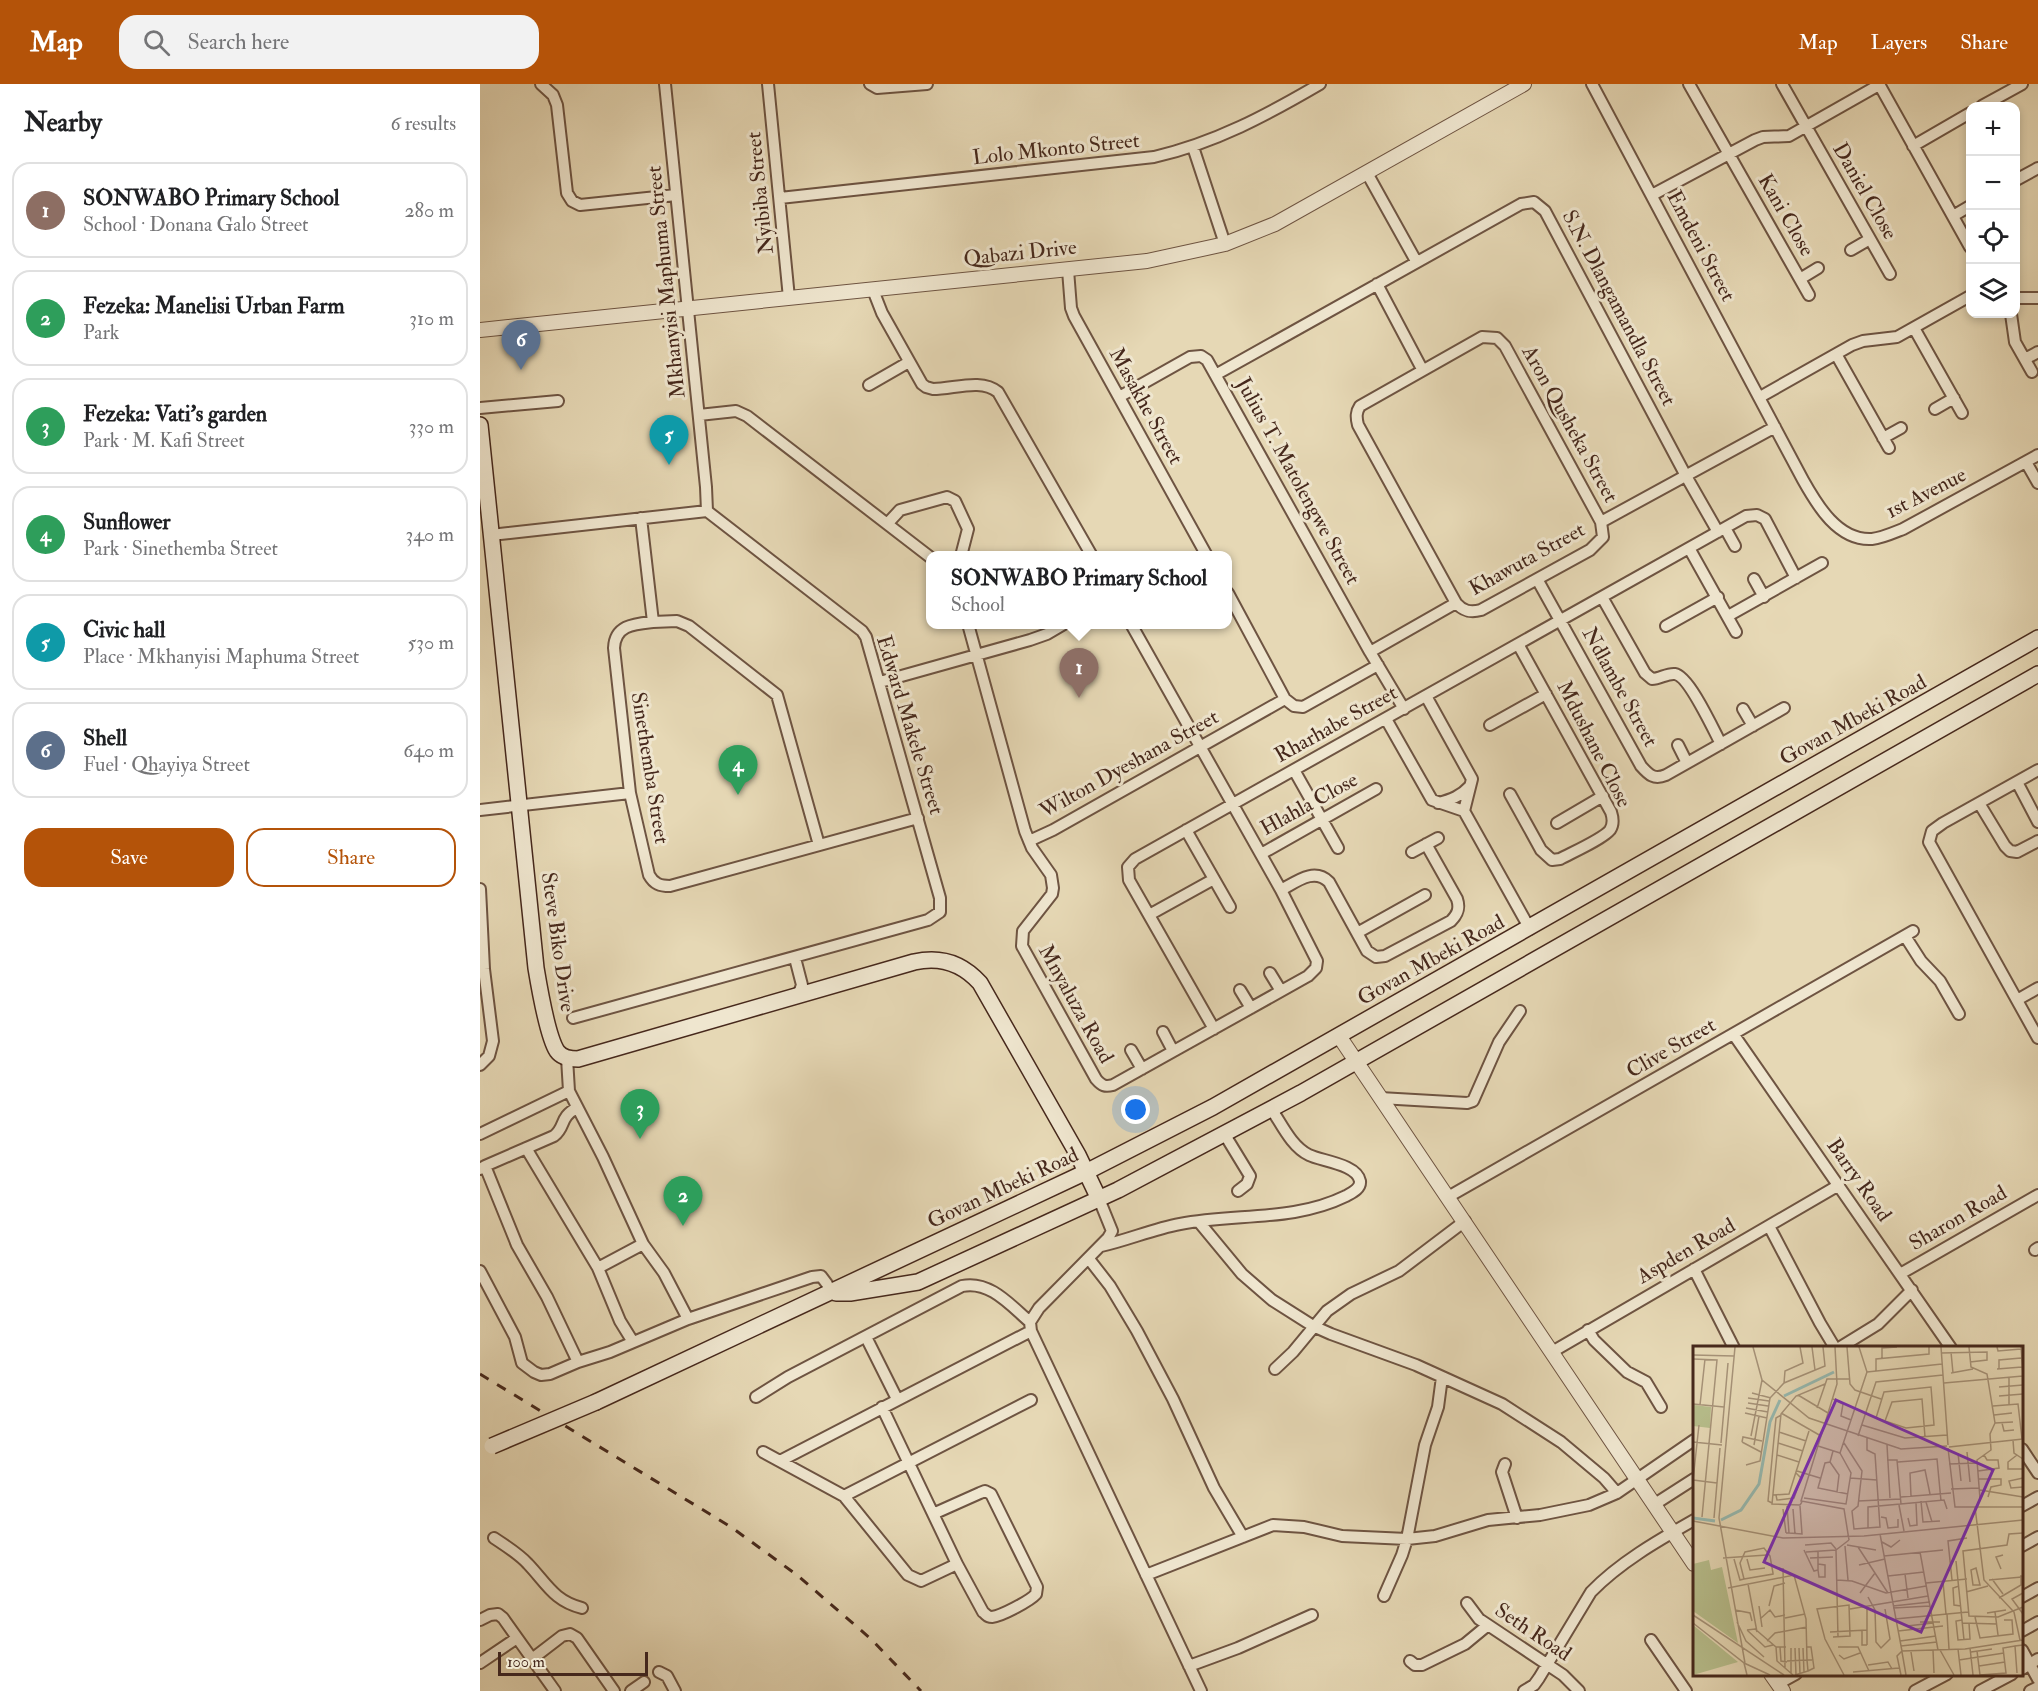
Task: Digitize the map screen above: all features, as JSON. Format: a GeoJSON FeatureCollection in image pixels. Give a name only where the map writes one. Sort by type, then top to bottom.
{"type":"FeatureCollection","features":[{"type":"Feature","properties":{"kind":"main road","name":"Steve Biko Drive"},"geometry":{"type":"LineString","coordinates":[[480,433],[539,990],[555,1048],[567,1058]]}},
{"type":"Feature","properties":{"kind":"main road","name":"Govan Mbeki Road"},"geometry":{"type":"LineString","coordinates":[[486,1449],[596,1402],[829,1288],[1086,1173],[1213,1107],[1530,929],[2038,638]]}},
{"type":"Feature","properties":{"kind":"main road","name":"Govan Mbeki Road"},"geometry":{"type":"LineString","coordinates":[[829,1288],[850,1293],[918,1282],[1099,1199],[1272,1110],[2038,674]]}},
{"type":"Feature","properties":{"kind":"main road"},"geometry":{"type":"LineString","coordinates":[[567,1058],[585,1057],[803,991],[925,960],[954,963],[965,969],[980,983],[1053,1111],[1099,1199]]}},
{"type":"Feature","properties":{"kind":"street"},"geometry":{"type":"LineString","coordinates":[[541,84],[553,95],[557,105],[567,193],[572,201],[580,205],[676,195]]}},
{"type":"Feature","properties":{"kind":"street","name":"Mkhanyisi Maphuma Street"},"geometry":{"type":"LineString","coordinates":[[665,84],[689,309],[707,511]]}},
{"type":"Feature","properties":{"kind":"street","name":"Nyibiba Street"},"geometry":{"type":"LineString","coordinates":[[768,84],[789,298]]}},
{"type":"Feature","properties":{"kind":"street"},"geometry":{"type":"LineString","coordinates":[[870,84],[877,88],[927,84]]}},
{"type":"Feature","properties":{"kind":"street","name":"Lolo Mkonto Street"},"geometry":{"type":"LineString","coordinates":[[780,198],[1135,161],[1193,147],[1247,125],[1320,84]]}},
{"type":"Feature","properties":{"kind":"street","name":"Qabazi Drive"},"geometry":{"type":"LineString","coordinates":[[480,330],[1147,261],[1225,244],[1255,233],[1298,212],[1524,84]]}},
{"type":"Feature","properties":{"kind":"street","name":"Emdeni Street"},"geometry":{"type":"LineString","coordinates":[[1592,84],[1775,427]]}},
{"type":"Feature","properties":{"kind":"street","name":"Daniel Close"},"geometry":{"type":"LineString","coordinates":[[1782,84],[1890,274]]}},
{"type":"Feature","properties":{"kind":"street"},"geometry":{"type":"LineString","coordinates":[[1989,102],[2022,84]]}},
{"type":"Feature","properties":{"kind":"street","name":"Kani Close"},"geometry":{"type":"LineString","coordinates":[[1693,85],[1729,154],[1809,295]]}},
{"type":"Feature","properties":{"kind":"street"},"geometry":{"type":"LineString","coordinates":[[1652,195],[1763,136],[1786,137],[1879,85],[1966,239]]}},
{"type":"Feature","properties":{"kind":"street"},"geometry":{"type":"LineString","coordinates":[[1913,146],[1966,116]]}},
{"type":"Feature","properties":{"kind":"street"},"geometry":{"type":"LineString","coordinates":[[1193,147],[1225,244]]}},
{"type":"Feature","properties":{"kind":"street"},"geometry":{"type":"LineString","coordinates":[[2020,178],[2038,168]]}},
{"type":"Feature","properties":{"kind":"street"},"geometry":{"type":"LineString","coordinates":[[1367,173],[1416,261]]}},
{"type":"Feature","properties":{"kind":"street","name":"S.N. Dlangamandla Street"},"geometry":{"type":"LineString","coordinates":[[1217,374],[1521,204],[1534,202],[1545,210],[1686,476],[1722,530]]}},
{"type":"Feature","properties":{"kind":"street"},"geometry":{"type":"LineString","coordinates":[[1953,216],[1966,209]]}},
{"type":"Feature","properties":{"kind":"street"},"geometry":{"type":"LineString","coordinates":[[1851,250],[1870,239]]}},
{"type":"Feature","properties":{"kind":"street"},"geometry":{"type":"LineString","coordinates":[[1800,279],[1818,268]]}},
{"type":"Feature","properties":{"kind":"street","name":"Masakhe Street"},"geometry":{"type":"LineString","coordinates":[[1068,270],[1071,308],[1074,316],[1205,551]]}},
{"type":"Feature","properties":{"kind":"street"},"geometry":{"type":"LineString","coordinates":[[1377,284],[1422,369]]}},
{"type":"Feature","properties":{"kind":"street"},"geometry":{"type":"LineString","coordinates":[[873,290],[882,313],[918,379],[926,387],[942,389],[979,385],[988,386],[998,392],[1090,551]]}},
{"type":"Feature","properties":{"kind":"street"},"geometry":{"type":"LineString","coordinates":[[2020,298],[2038,298]]}},
{"type":"Feature","properties":{"kind":"street"},"geometry":{"type":"LineString","coordinates":[[1760,397],[1863,341],[1897,337],[1966,299]]}},
{"type":"Feature","properties":{"kind":"street"},"geometry":{"type":"LineString","coordinates":[[2012,318],[2016,342],[2032,372]]}},
{"type":"Feature","properties":{"kind":"street"},"geometry":{"type":"LineString","coordinates":[[1914,328],[1962,413]]}},
{"type":"Feature","properties":{"kind":"street","name":"Aron Qusheka Street"},"geometry":{"type":"LineString","coordinates":[[1456,603],[1356,418],[1360,406],[1477,338],[1497,338],[1505,346],[1601,522],[1775,427]]}},
{"type":"Feature","properties":{"kind":"street"},"geometry":{"type":"LineString","coordinates":[[2025,359],[2038,352]]}},
{"type":"Feature","properties":{"kind":"street"},"geometry":{"type":"LineString","coordinates":[[1836,354],[1886,443],[1901,428]]}},
{"type":"Feature","properties":{"kind":"street","name":"Julius T. Matolengwe Street"},"geometry":{"type":"LineString","coordinates":[[1119,397],[1196,355],[1204,357],[1217,374],[1370,652],[1404,709]]}},
{"type":"Feature","properties":{"kind":"street"},"geometry":{"type":"LineString","coordinates":[[869,385],[909,362]]}},
{"type":"Feature","properties":{"kind":"street"},"geometry":{"type":"LineString","coordinates":[[1935,409],[1954,398]]}},
{"type":"Feature","properties":{"kind":"street"},"geometry":{"type":"LineString","coordinates":[[480,408],[558,401]]}},
{"type":"Feature","properties":{"kind":"street"},"geometry":{"type":"LineString","coordinates":[[699,415],[730,411],[742,413],[926,554]]}},
{"type":"Feature","properties":{"kind":"street","name":"1st Avenue"},"geometry":{"type":"LineString","coordinates":[[1775,427],[1813,498],[1829,519],[1849,534],[1870,539],[1903,529],[2038,456]]}},
{"type":"Feature","properties":{"kind":"street"},"geometry":{"type":"LineString","coordinates":[[2026,462],[2038,483]]}},
{"type":"Feature","properties":{"kind":"street"},"geometry":{"type":"LineString","coordinates":[[888,523],[900,510],[942,497],[950,498],[955,501],[968,529],[962,551]]}},
{"type":"Feature","properties":{"kind":"street"},"geometry":{"type":"LineString","coordinates":[[491,535],[707,511]]}},
{"type":"Feature","properties":{"kind":"street","name":"Edward Makele Street"},"geometry":{"type":"LineString","coordinates":[[707,511],[862,631],[869,643],[940,898],[939,914],[928,920],[795,957]]}},
{"type":"Feature","properties":{"kind":"street","name":"Rharhabe Street"},"geometry":{"type":"LineString","coordinates":[[1214,1029],[1129,880],[1128,867],[1135,859],[1751,514],[1765,519],[1796,578]]}},
{"type":"Feature","properties":{"kind":"street"},"geometry":{"type":"LineString","coordinates":[[641,518],[653,622]]}},
{"type":"Feature","properties":{"kind":"street","name":"Khawuta Street"},"geometry":{"type":"LineString","coordinates":[[1456,603],[1465,611],[1481,610],[1590,550],[1603,537],[1601,522]]}},
{"type":"Feature","properties":{"kind":"street"},"geometry":{"type":"LineString","coordinates":[[1722,530],[1735,546]]}},
{"type":"Feature","properties":{"kind":"street"},"geometry":{"type":"LineString","coordinates":[[1689,548],[1736,632]]}},
{"type":"Feature","properties":{"kind":"street"},"geometry":{"type":"LineString","coordinates":[[1728,616],[1822,563]]}},
{"type":"Feature","properties":{"kind":"street","name":"Ndlambe Street"},"geometry":{"type":"LineString","coordinates":[[1537,579],[1646,772],[1653,777],[1659,778],[1785,708]]}},
{"type":"Feature","properties":{"kind":"street"},"geometry":{"type":"LineString","coordinates":[[1754,579],[1764,597]]}},
{"type":"Feature","properties":{"kind":"street"},"geometry":{"type":"LineString","coordinates":[[1602,597],[1645,673],[1652,679],[1674,674],[1681,676],[1721,744]]}},
{"type":"Feature","properties":{"kind":"street"},"geometry":{"type":"LineString","coordinates":[[1666,626],[1718,597]]}},
{"type":"Feature","properties":{"kind":"street"},"geometry":{"type":"LineString","coordinates":[[1232,603],[1286,699],[1294,706],[1303,707],[1378,665]]}},
{"type":"Feature","properties":{"kind":"street"},"geometry":{"type":"LineString","coordinates":[[1370,652],[1456,603]]}},
{"type":"Feature","properties":{"kind":"street","name":"Sinethemba Street"},"geometry":{"type":"LineString","coordinates":[[819,845],[777,695],[688,626],[676,621],[653,622],[623,628],[619,631],[614,640],[630,793],[649,875],[657,884],[669,886],[918,818]]}},
{"type":"Feature","properties":{"kind":"street","name":"Wilton Dyeshana Street"},"geometry":{"type":"LineString","coordinates":[[970,629],[1029,841],[1053,830],[1286,699]]}},
{"type":"Feature","properties":{"kind":"street"},"geometry":{"type":"LineString","coordinates":[[880,682],[1030,640],[1056,629]]}},
{"type":"Feature","properties":{"kind":"street","name":"Mnyaluza Road"},"geometry":{"type":"LineString","coordinates":[[1029,841],[1051,875],[1053,888],[1052,894],[1023,931],[1021,938],[1025,954],[1101,1085],[1113,1084],[1142,1069],[1281,992],[1308,976],[1316,968],[1317,961],[1281,890],[1134,629]]}},
{"type":"Feature","properties":{"kind":"street","name":"Mdushane Close"},"geometry":{"type":"LineString","coordinates":[[1510,794],[1541,850],[1552,860],[1560,859],[1611,830],[1613,818],[1602,796],[1518,644]]}},
{"type":"Feature","properties":{"kind":"street"},"geometry":{"type":"LineString","coordinates":[[1490,725],[1546,694]]}},
{"type":"Feature","properties":{"kind":"street"},"geometry":{"type":"LineString","coordinates":[[1426,696],[1471,775],[1472,783],[1464,811]]}},
{"type":"Feature","properties":{"kind":"street"},"geometry":{"type":"LineString","coordinates":[[1743,709],[1752,726]]}},
{"type":"Feature","properties":{"kind":"street"},"geometry":{"type":"LineString","coordinates":[[1386,719],[1432,800],[1464,811],[1530,929]]}},
{"type":"Feature","properties":{"kind":"street","name":"Ndlambe Street"},"geometry":{"type":"LineString","coordinates":[[1678,745],[1687,763]]}},
{"type":"Feature","properties":{"kind":"street"},"geometry":{"type":"LineString","coordinates":[[1294,770],[1338,848]]}},
{"type":"Feature","properties":{"kind":"street"},"geometry":{"type":"LineString","coordinates":[[2038,770],[1937,826],[1932,831],[1929,842],[2038,1038]]}},
{"type":"Feature","properties":{"kind":"street"},"geometry":{"type":"LineString","coordinates":[[2017,782],[2038,822]]}},
{"type":"Feature","properties":{"kind":"street"},"geometry":{"type":"LineString","coordinates":[[1438,803],[1465,792],[1472,783]]}},
{"type":"Feature","properties":{"kind":"street","name":"Hlahla Close"},"geometry":{"type":"LineString","coordinates":[[1260,854],[1376,789]]}},
{"type":"Feature","properties":{"kind":"street"},"geometry":{"type":"LineString","coordinates":[[480,810],[630,793]]}},
{"type":"Feature","properties":{"kind":"street"},"geometry":{"type":"LineString","coordinates":[[1557,823],[1602,796]]}},
{"type":"Feature","properties":{"kind":"street"},"geometry":{"type":"LineString","coordinates":[[1979,803],[2010,851],[2018,852],[2038,841]]}},
{"type":"Feature","properties":{"kind":"street"},"geometry":{"type":"LineString","coordinates":[[1186,830],[1230,907]]}},
{"type":"Feature","properties":{"kind":"street"},"geometry":{"type":"LineString","coordinates":[[1412,852],[1438,838]]}},
{"type":"Feature","properties":{"kind":"street"},"geometry":{"type":"LineString","coordinates":[[1281,890],[1311,875],[1324,876],[1366,951],[1380,958],[1455,916],[1459,905],[1457,898],[1426,844]]}},
{"type":"Feature","properties":{"kind":"street"},"geometry":{"type":"LineString","coordinates":[[1149,915],[1214,879]]}},
{"type":"Feature","properties":{"kind":"street"},"geometry":{"type":"LineString","coordinates":[[480,889],[484,969],[493,1041],[489,1056],[480,1065]]}},
{"type":"Feature","properties":{"kind":"street"},"geometry":{"type":"LineString","coordinates":[[1357,933],[1425,895]]}},
{"type":"Feature","properties":{"kind":"street","name":"Clive Street"},"geometry":{"type":"LineString","coordinates":[[1448,1197],[1909,934],[1921,961],[1940,981],[1959,1014]]}},
{"type":"Feature","properties":{"kind":"street"},"geometry":{"type":"LineString","coordinates":[[573,1018],[795,957],[803,991]]}},
{"type":"Feature","properties":{"kind":"street"},"geometry":{"type":"LineString","coordinates":[[1270,973],[1281,992]]}},
{"type":"Feature","properties":{"kind":"street"},"geometry":{"type":"LineString","coordinates":[[2017,1000],[2038,988]]}},
{"type":"Feature","properties":{"kind":"street"},"geometry":{"type":"LineString","coordinates":[[1240,990],[1251,1008]]}},
{"type":"Feature","properties":{"kind":"street"},"geometry":{"type":"LineString","coordinates":[[1380,1098],[1467,1103],[1473,1101],[1496,1049],[1507,1028],[1520,1011]]}},
{"type":"Feature","properties":{"kind":"street"},"geometry":{"type":"LineString","coordinates":[[1163,1032],[1173,1051]]}},
{"type":"Feature","properties":{"kind":"street","name":"Barry Road"},"geometry":{"type":"LineString","coordinates":[[1734,1035],[1950,1346]]}},
{"type":"Feature","properties":{"kind":"street"},"geometry":{"type":"LineString","coordinates":[[1340,1036],[1693,1561]]}},
{"type":"Feature","properties":{"kind":"street","name":"Mnyaluza Road"},"geometry":{"type":"LineString","coordinates":[[1131,1050],[1142,1069]]}},
{"type":"Feature","properties":{"kind":"street"},"geometry":{"type":"LineString","coordinates":[[567,1058],[569,1091],[603,1157],[643,1244],[664,1273],[688,1319]]}},
{"type":"Feature","properties":{"kind":"street"},"geometry":{"type":"LineString","coordinates":[[480,1134],[569,1091]]}},
{"type":"Feature","properties":{"kind":"street"},"geometry":{"type":"LineString","coordinates":[[577,1108],[566,1115],[558,1134],[483,1168],[517,1245],[547,1297],[578,1362]]}},
{"type":"Feature","properties":{"kind":"street"},"geometry":{"type":"LineString","coordinates":[[1101,1246],[1181,1223],[1309,1210],[1353,1192],[1360,1184],[1358,1176],[1347,1168],[1303,1152],[1287,1134],[1272,1110]]}},
{"type":"Feature","properties":{"kind":"street"},"geometry":{"type":"LineString","coordinates":[[1225,1135],[1250,1176],[1247,1184],[1238,1191]]}},
{"type":"Feature","properties":{"kind":"street"},"geometry":{"type":"LineString","coordinates":[[526,1148],[598,1268],[616,1311],[633,1342]]}},
{"type":"Feature","properties":{"kind":"street","name":"Aspden Road"},"geometry":{"type":"LineString","coordinates":[[1552,1352],[1839,1185]]}},
{"type":"Feature","properties":{"kind":"street","name":"Sharon Road"},"geometry":{"type":"LineString","coordinates":[[1900,1274],[2037,1198]]}},
{"type":"Feature","properties":{"kind":"street"},"geometry":{"type":"LineString","coordinates":[[780,1461],[1031,1326],[1039,1308],[1089,1259],[1112,1231],[1099,1199]]}},
{"type":"Feature","properties":{"kind":"street"},"geometry":{"type":"LineString","coordinates":[[1275,1370],[1293,1352],[1313,1326],[1337,1303],[1399,1271],[1465,1221]]}},
{"type":"Feature","properties":{"kind":"street"},"geometry":{"type":"LineString","coordinates":[[1198,1222],[1254,1286],[1272,1300],[1313,1326],[1416,1365],[1492,1398],[1545,1431],[1604,1478],[1617,1493]]}},
{"type":"Feature","properties":{"kind":"street"},"geometry":{"type":"LineString","coordinates":[[1770,1226],[1820,1323],[1836,1346]]}},
{"type":"Feature","properties":{"kind":"street"},"geometry":{"type":"LineString","coordinates":[[598,1268],[643,1244]]}},
{"type":"Feature","properties":{"kind":"street"},"geometry":{"type":"LineString","coordinates":[[1089,1259],[1114,1292],[1137,1331],[1173,1400],[1214,1488],[1243,1537]]}},
{"type":"Feature","properties":{"kind":"street"},"geometry":{"type":"LineString","coordinates":[[1694,1269],[1733,1346]]}},
{"type":"Feature","properties":{"kind":"street"},"geometry":{"type":"LineString","coordinates":[[480,1271],[515,1337],[522,1363],[541,1375],[550,1374],[610,1352],[688,1319],[812,1277],[821,1276],[829,1288]]}},
{"type":"Feature","properties":{"kind":"street"},"geometry":{"type":"LineString","coordinates":[[756,1397],[788,1377],[957,1287],[968,1284],[985,1287],[992,1291],[1031,1326],[1201,1691]]}},
{"type":"Feature","properties":{"kind":"street"},"geometry":{"type":"LineString","coordinates":[[1839,1346],[1878,1324],[1912,1290]]}},
{"type":"Feature","properties":{"kind":"street"},"geometry":{"type":"LineString","coordinates":[[1588,1330],[1594,1340],[1627,1372],[1646,1382],[1661,1407]]}},
{"type":"Feature","properties":{"kind":"street"},"geometry":{"type":"LineString","coordinates":[[866,1337],[897,1399]]}},
{"type":"Feature","properties":{"kind":"street"},"geometry":{"type":"LineString","coordinates":[[1384,1596],[1407,1539],[1425,1445],[1438,1407],[1442,1377]]}},
{"type":"Feature","properties":{"kind":"street"},"geometry":{"type":"LineString","coordinates":[[844,1496],[1031,1400]]}},
{"type":"Feature","properties":{"kind":"street"},"geometry":{"type":"LineString","coordinates":[[882,1407],[909,1462],[933,1514],[957,1564],[983,1612],[987,1616],[996,1616],[1030,1600],[1036,1594],[1037,1587],[991,1494],[985,1491],[933,1514]]}},
{"type":"Feature","properties":{"kind":"street"},"geometry":{"type":"LineString","coordinates":[[1146,1575],[1273,1525],[1289,1525],[1331,1535],[1407,1539],[1435,1536],[1488,1520],[1540,1515],[1589,1505],[1617,1493],[1693,1441]]}},
{"type":"Feature","properties":{"kind":"street"},"geometry":{"type":"LineString","coordinates":[[2023,1450],[2038,1473]]}},
{"type":"Feature","properties":{"kind":"street"},"geometry":{"type":"LineString","coordinates":[[763,1452],[844,1496],[912,1579],[921,1581],[957,1564]]}},
{"type":"Feature","properties":{"kind":"street"},"geometry":{"type":"LineString","coordinates":[[1505,1464],[1502,1472],[1517,1518]]}},
{"type":"Feature","properties":{"kind":"street"},"geometry":{"type":"LineString","coordinates":[[1655,1504],[1693,1480]]}},
{"type":"Feature","properties":{"kind":"street"},"geometry":{"type":"LineString","coordinates":[[2023,1505],[2038,1497]]}},
{"type":"Feature","properties":{"kind":"street"},"geometry":{"type":"LineString","coordinates":[[1524,1691],[1534,1685],[1600,1582],[1673,1532],[1693,1521]]}},
{"type":"Feature","properties":{"kind":"street"},"geometry":{"type":"LineString","coordinates":[[2023,1545],[2038,1537]]}},
{"type":"Feature","properties":{"kind":"street"},"geometry":{"type":"LineString","coordinates":[[494,1538],[527,1562],[548,1588],[567,1604],[582,1608]]}},
{"type":"Feature","properties":{"kind":"street"},"geometry":{"type":"LineString","coordinates":[[2023,1597],[2038,1588]]}},
{"type":"Feature","properties":{"kind":"street","name":"Seth Road"},"geometry":{"type":"LineString","coordinates":[[1467,1604],[1475,1615],[1563,1675],[1579,1691]]}},
{"type":"Feature","properties":{"kind":"street"},"geometry":{"type":"LineString","coordinates":[[480,1620],[498,1614],[503,1618],[555,1691]]}},
{"type":"Feature","properties":{"kind":"street"},"geometry":{"type":"LineString","coordinates":[[1189,1666],[1238,1648],[1312,1615]]}},
{"type":"Feature","properties":{"kind":"street"},"geometry":{"type":"LineString","coordinates":[[2023,1630],[2038,1622]]}},
{"type":"Feature","properties":{"kind":"street"},"geometry":{"type":"LineString","coordinates":[[1410,1661],[1415,1665],[1422,1665],[1466,1644],[1488,1625]]}},
{"type":"Feature","properties":{"kind":"street"},"geometry":{"type":"LineString","coordinates":[[532,1659],[562,1636],[570,1634],[577,1638],[614,1691]]}},
{"type":"Feature","properties":{"kind":"street"},"geometry":{"type":"LineString","coordinates":[[480,1663],[517,1638]]}},
{"type":"Feature","properties":{"kind":"street"},"geometry":{"type":"LineString","coordinates":[[1651,1641],[1686,1691]]}},
{"type":"Feature","properties":{"kind":"street"},"geometry":{"type":"LineString","coordinates":[[2030,1664],[2038,1679]]}},
{"type":"Feature","properties":{"kind":"street"},"geometry":{"type":"LineString","coordinates":[[659,1672],[667,1676],[675,1691]]}},
{"type":"Feature","properties":{"kind":"street"},"geometry":{"type":"LineString","coordinates":[[1778,1683],[1792,1676]]}},
{"type":"Feature","properties":{"kind":"street"},"geometry":{"type":"LineString","coordinates":[[1916,1691],[1943,1676]]}},
{"type":"Feature","properties":{"kind":"street"},"geometry":{"type":"LineString","coordinates":[[1980,1691],[2008,1676]]}},
{"type":"Feature","properties":{"kind":"street"},"geometry":{"type":"LineString","coordinates":[[631,1691],[644,1682]]}},
{"type":"Feature","properties":{"kind":"street"},"geometry":{"type":"LineString","coordinates":[[2030,1691],[2038,1687]]}},
{"type":"Feature","properties":{"kind":"railway"},"geometry":{"type":"LineString","coordinates":[[480,1374],[731,1527],[797,1575],[871,1639],[921,1691]]}},
{"type":"Feature","properties":{"kind":"place","name":"Shell"},"geometry":{"type":"Point","coordinates":[521,370]}},
{"type":"Feature","properties":{"kind":"place","name":"Civic hall"},"geometry":{"type":"Point","coordinates":[669,465]}},
{"type":"Feature","properties":{"kind":"place","name":"SONWABO Primary School"},"geometry":{"type":"Point","coordinates":[1079,698]}},
{"type":"Feature","properties":{"kind":"place","name":"Sunflower"},"geometry":{"type":"Point","coordinates":[738,795]}},
{"type":"Feature","properties":{"kind":"place","name":"Fezeka: Vati's garden"},"geometry":{"type":"Point","coordinates":[640,1139]}},
{"type":"Feature","properties":{"kind":"place","name":"Fezeka: Manelisi Urban Farm"},"geometry":{"type":"Point","coordinates":[683,1226]}}]}
